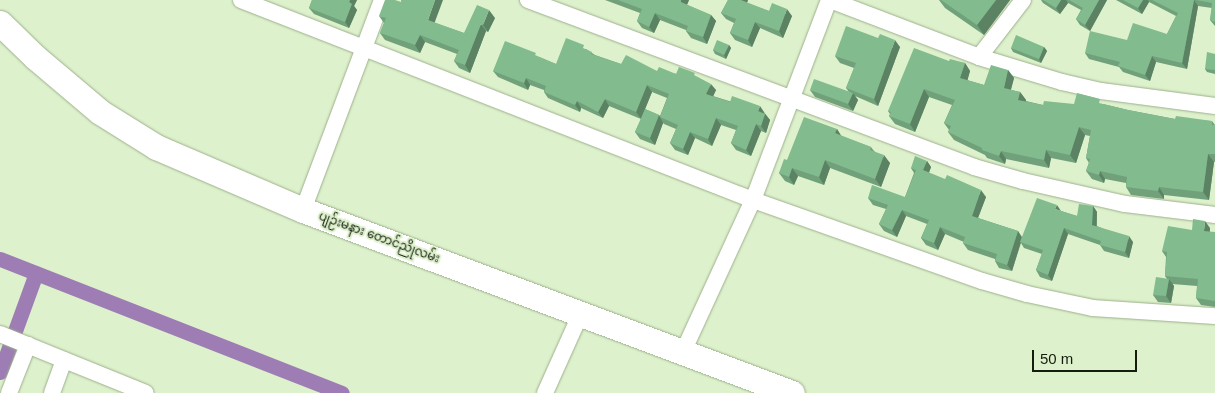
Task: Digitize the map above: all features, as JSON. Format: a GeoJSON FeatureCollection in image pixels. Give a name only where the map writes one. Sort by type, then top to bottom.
{"type":"FeatureCollection","features":[{"type":"Feature","properties":{"kind":"main road","name":"ပျဉ်းမနား တောင်ညိုလမ်း"},"geometry":{"type":"LineString","coordinates":[[0,23],[35,58],[100,112],[156,147],[302,210],[581,312],[792,393]]}},
{"type":"Feature","properties":{"kind":"street"},"geometry":{"type":"LineString","coordinates":[[241,0],[753,200],[982,280],[1028,294],[1093,308],[1215,316]]}},
{"type":"Feature","properties":{"kind":"street"},"geometry":{"type":"LineString","coordinates":[[302,210],[382,0]]}},
{"type":"Feature","properties":{"kind":"street"},"geometry":{"type":"LineString","coordinates":[[528,0],[974,167],[1023,181],[1125,204],[1168,211],[1215,214]]}},
{"type":"Feature","properties":{"kind":"street"},"geometry":{"type":"LineString","coordinates":[[683,352],[753,200],[830,0],[979,57],[1101,91],[1215,106]]}},
{"type":"Feature","properties":{"kind":"street"},"geometry":{"type":"LineString","coordinates":[[979,57],[1022,0]]}},
{"type":"Feature","properties":{"kind":"street"},"geometry":{"type":"LineString","coordinates":[[545,393],[581,312]]}},
{"type":"Feature","properties":{"kind":"street"},"geometry":{"type":"LineString","coordinates":[[1,334],[146,393]]}},
{"type":"Feature","properties":{"kind":"street"},"geometry":{"type":"LineString","coordinates":[[9,393],[24,343]]}},
{"type":"Feature","properties":{"kind":"street"},"geometry":{"type":"LineString","coordinates":[[52,393],[64,360]]}},
{"type":"Feature","properties":{"kind":"building"},"geometry":{"type":"Polygon","coordinates":[[[312,0],[350,0],[349,2],[352,4],[345,22],[309,8],[312,0]]]}},
{"type":"Feature","properties":{"kind":"building"},"geometry":{"type":"Polygon","coordinates":[[[385,0],[401,2],[401,0],[435,0],[428,20],[464,33],[477,5],[489,10],[483,25],[481,24],[465,65],[454,61],[459,50],[420,35],[415,45],[380,33],[386,18],[379,16],[385,0]]]}},
{"type":"Feature","properties":{"kind":"building"},"geometry":{"type":"Polygon","coordinates":[[[618,0],[681,0],[681,2],[711,15],[703,37],[686,31],[688,26],[655,13],[649,27],[637,21],[642,9],[618,0]]]}},
{"type":"Feature","properties":{"kind":"building"},"geometry":{"type":"Polygon","coordinates":[[[728,0],[741,0],[769,11],[772,3],[787,9],[779,31],[755,22],[748,40],[730,33],[736,19],[721,13],[728,0]]]}},
{"type":"Feature","properties":{"kind":"building"},"geometry":{"type":"Polygon","coordinates":[[[941,0],[996,0],[977,25],[941,0]]]}},
{"type":"Feature","properties":{"kind":"building"},"geometry":{"type":"Polygon","coordinates":[[[1043,0],[1061,0],[1056,8],[1043,0]]]}},
{"type":"Feature","properties":{"kind":"building"},"geometry":{"type":"Polygon","coordinates":[[[1069,0],[1099,0],[1085,25],[1076,19],[1083,8],[1069,0]]]}},
{"type":"Feature","properties":{"kind":"building"},"geometry":{"type":"Polygon","coordinates":[[[1123,0],[1143,0],[1138,8],[1123,0]]]}},
{"type":"Feature","properties":{"kind":"building"},"geometry":{"type":"Polygon","coordinates":[[[1152,0],[1194,0],[1182,63],[1152,56],[1145,75],[1118,66],[1120,62],[1085,53],[1090,31],[1127,40],[1133,23],[1167,34],[1178,13],[1152,0]]]}},
{"type":"Feature","properties":{"kind":"building"},"geometry":{"type":"Polygon","coordinates":[[[1196,0],[1215,0],[1215,22],[1210,20],[1212,3],[1196,0]]]}},
{"type":"Feature","properties":{"kind":"building"},"geometry":{"type":"Polygon","coordinates":[[[846,26],[878,38],[880,34],[895,40],[874,99],[846,88],[856,63],[835,56],[846,26]]]}},
{"type":"Feature","properties":{"kind":"building"},"geometry":{"type":"Polygon","coordinates":[[[1016,35],[1044,47],[1039,59],[1011,48],[1016,35]]]}},
{"type":"Feature","properties":{"kind":"building"},"geometry":{"type":"Polygon","coordinates":[[[566,38],[584,45],[583,48],[592,52],[591,54],[621,64],[626,55],[657,71],[659,67],[676,74],[679,67],[695,73],[694,75],[711,84],[706,94],[730,102],[732,96],[760,106],[758,111],[765,114],[761,126],[756,124],[746,150],[731,143],[738,126],[716,118],[708,139],[690,132],[683,149],[670,143],[678,125],[660,117],[669,94],[647,85],[636,112],[605,99],[598,112],[577,101],[575,105],[544,92],[546,86],[526,78],[524,83],[493,71],[505,41],[536,53],[535,55],[556,64],[566,38]]]}},
{"type":"Feature","properties":{"kind":"building"},"geometry":{"type":"Polygon","coordinates":[[[717,40],[729,45],[724,55],[713,50],[717,40]]]}},
{"type":"Feature","properties":{"kind":"building"},"geometry":{"type":"Polygon","coordinates":[[[914,48],[949,61],[950,59],[965,63],[960,78],[984,85],[991,65],[1008,70],[1004,88],[1020,92],[1018,100],[1043,105],[1044,101],[1074,104],[1077,93],[1100,99],[1099,103],[1128,110],[1175,119],[1176,116],[1212,121],[1212,125],[1215,125],[1215,154],[1208,154],[1203,192],[1159,187],[1158,191],[1126,187],[1127,177],[1100,171],[1099,175],[1086,171],[1090,159],[1086,158],[1091,130],[1079,127],[1070,155],[1046,150],[1044,160],[1001,151],[999,156],[982,150],[982,148],[948,132],[951,126],[944,123],[955,100],[924,89],[910,124],[889,116],[891,112],[888,111],[914,48]]]}},
{"type":"Feature","properties":{"kind":"building"},"geometry":{"type":"Polygon","coordinates":[[[1207,52],[1215,54],[1215,70],[1205,69],[1207,52]]]}},
{"type":"Feature","properties":{"kind":"building"},"geometry":{"type":"Polygon","coordinates":[[[814,79],[853,93],[848,104],[810,90],[814,79]]]}},
{"type":"Feature","properties":{"kind":"building"},"geometry":{"type":"Polygon","coordinates":[[[645,109],[659,115],[650,138],[635,132],[645,109]]]}},
{"type":"Feature","properties":{"kind":"building"},"geometry":{"type":"Polygon","coordinates":[[[804,117],[837,129],[835,133],[871,147],[870,150],[884,155],[875,179],[825,160],[819,177],[792,168],[789,177],[779,173],[784,159],[787,160],[804,117]]]}},
{"type":"Feature","properties":{"kind":"building"},"geometry":{"type":"Polygon","coordinates":[[[915,156],[927,161],[923,170],[945,179],[947,175],[981,190],[972,216],[1018,231],[1007,265],[995,261],[997,254],[963,243],[965,237],[940,227],[934,243],[921,238],[929,220],[902,210],[892,230],[879,224],[888,205],[868,198],[872,185],[905,197],[916,170],[911,168],[915,156]]]}},
{"type":"Feature","properties":{"kind":"building"},"geometry":{"type":"Polygon","coordinates":[[[1037,198],[1057,205],[1055,209],[1077,216],[1079,204],[1093,206],[1092,225],[1129,236],[1125,252],[1100,245],[1101,241],[1064,228],[1048,275],[1036,270],[1043,250],[1020,242],[1037,198]]]}},
{"type":"Feature","properties":{"kind":"building"},"geometry":{"type":"Polygon","coordinates":[[[1193,219],[1205,221],[1204,231],[1215,232],[1215,301],[1196,298],[1198,279],[1165,276],[1167,252],[1162,251],[1168,226],[1192,230],[1193,219]]]}},
{"type":"Feature","properties":{"kind":"building"},"geometry":{"type":"Polygon","coordinates":[[[1156,277],[1169,279],[1166,296],[1153,295],[1156,277]]]}},
{"type":"Feature","properties":{"kind":"waterway"},"geometry":{"type":"LineString","coordinates":[[0,259],[342,393]]}},
{"type":"Feature","properties":{"kind":"waterway"},"geometry":{"type":"LineString","coordinates":[[0,372],[36,273]]}}]}
